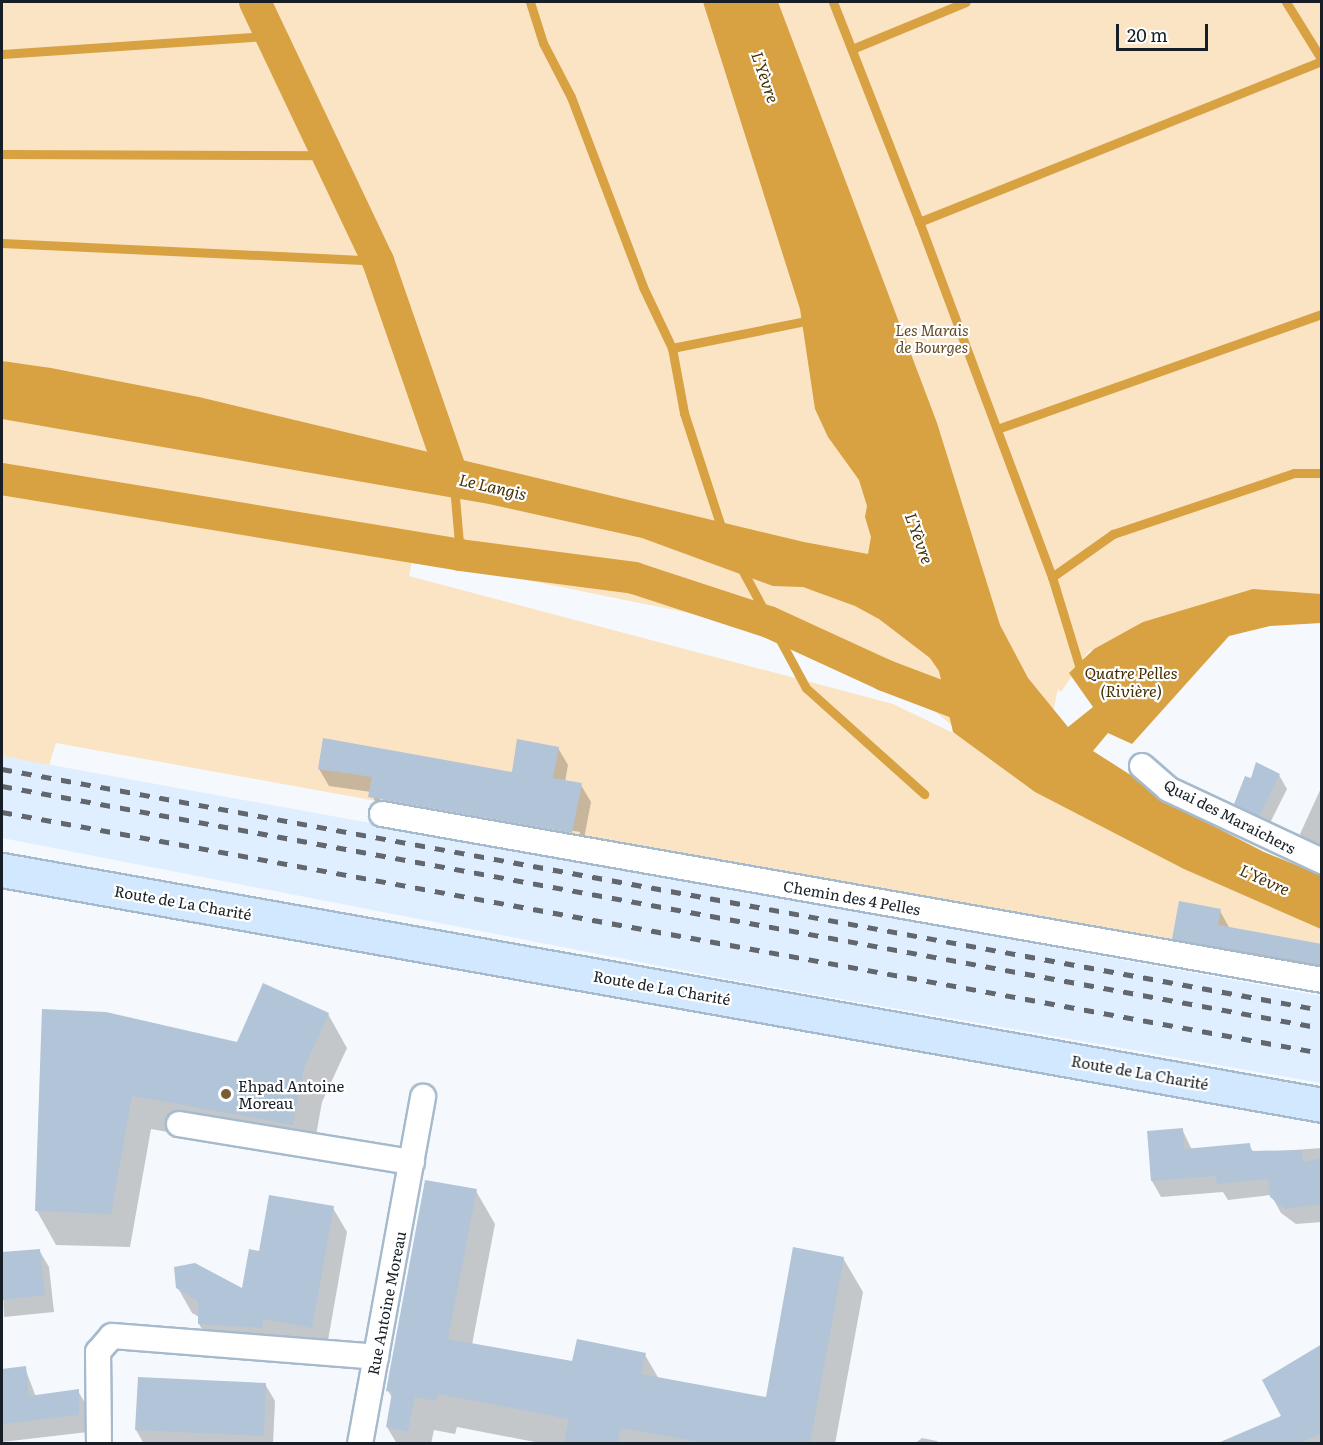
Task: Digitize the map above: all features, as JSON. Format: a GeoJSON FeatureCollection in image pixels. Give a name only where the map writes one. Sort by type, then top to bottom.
{"type":"FeatureCollection","features":[{"type":"Feature","properties":{"kind":"main road","name":"Route de La Charité"},"geometry":{"type":"LineString","coordinates":[[2,870],[1322,1105]]}},
{"type":"Feature","properties":{"kind":"street","name":"Quai des Maraichers"},"geometry":{"type":"LineString","coordinates":[[1142,766],[1168,789],[1322,861]]}},
{"type":"Feature","properties":{"kind":"street","name":"Chemin des 4 Pelles"},"geometry":{"type":"LineString","coordinates":[[382,814],[1322,980]]}},
{"type":"Feature","properties":{"kind":"street","name":"Rue Antoine Moreau"},"geometry":{"type":"LineString","coordinates":[[360,1443],[423,1097]]}},
{"type":"Feature","properties":{"kind":"street"},"geometry":{"type":"LineString","coordinates":[[179,1124],[412,1162]]}},
{"type":"Feature","properties":{"kind":"street"},"geometry":{"type":"LineString","coordinates":[[99,1443],[98,1352],[112,1336],[376,1357]]}},
{"type":"Feature","properties":{"kind":"shaded area"},"geometry":{"type":"Polygon","coordinates":[[[2,756],[1321,996],[1321,1083],[727,979],[2,838],[2,756]]]}},
{"type":"Feature","properties":{"kind":"green space","name":"Les Marais de Bourges"},"geometry":{"type":"Polygon","coordinates":[[[2,2],[1321,2],[1321,603],[1208,615],[1089,651],[1061,692],[1058,689],[1039,775],[1321,912],[1321,972],[56,743],[49,765],[2,756],[2,2]],[[413,557],[409,576],[893,704],[972,742],[909,690],[743,624],[413,557]]]}},
{"type":"Feature","properties":{"kind":"water"},"geometry":{"type":"Polygon","coordinates":[[[703,2],[778,2],[937,423],[1000,625],[1028,678],[1068,727],[1093,707],[1069,673],[1094,649],[1143,622],[1253,589],[1321,594],[1321,623],[1270,626],[1229,636],[1132,744],[1108,733],[1093,751],[1198,818],[1264,852],[1321,875],[1321,929],[1184,869],[1035,792],[953,732],[939,671],[930,658],[879,619],[855,606],[803,587],[773,586],[642,538],[489,504],[2,419],[2,361],[51,368],[199,397],[804,542],[868,554],[871,537],[865,517],[867,506],[859,480],[828,437],[815,409],[800,309],[703,2]]]}},
{"type":"Feature","properties":{"kind":"building"},"geometry":{"type":"Polygon","coordinates":[[[323,738],[512,772],[517,739],[559,747],[553,778],[582,783],[572,833],[368,797],[372,777],[318,769],[323,738]]]}},
{"type":"Feature","properties":{"kind":"building"},"geometry":{"type":"Polygon","coordinates":[[[1256,762],[1280,774],[1259,816],[1234,804],[1245,776],[1251,778],[1256,762]]]}},
{"type":"Feature","properties":{"kind":"building"},"geometry":{"type":"Polygon","coordinates":[[[1179,901],[1221,909],[1218,925],[1322,944],[1322,965],[1172,939],[1179,901]]]}},
{"type":"Feature","properties":{"kind":"building","name":"Ehpad Antoine Moreau"},"geometry":{"type":"Polygon","coordinates":[[[263,983],[329,1013],[304,1068],[293,1125],[132,1096],[111,1214],[35,1211],[42,1009],[106,1012],[237,1042],[263,983]]]}},
{"type":"Feature","properties":{"kind":"building"},"geometry":{"type":"Polygon","coordinates":[[[1183,1128],[1184,1149],[1250,1143],[1251,1151],[1302,1150],[1303,1162],[1322,1158],[1322,1204],[1285,1209],[1270,1197],[1268,1179],[1217,1184],[1216,1176],[1151,1181],[1147,1131],[1183,1128]]]}},
{"type":"Feature","properties":{"kind":"building"},"geometry":{"type":"Polygon","coordinates":[[[425,1180],[477,1189],[448,1339],[572,1361],[577,1339],[646,1353],[641,1374],[766,1397],[793,1247],[844,1257],[810,1443],[705,1443],[621,1428],[618,1443],[564,1443],[569,1419],[438,1394],[436,1401],[415,1397],[408,1432],[386,1427],[392,1392],[386,1391],[425,1180]]]}},
{"type":"Feature","properties":{"kind":"building"},"geometry":{"type":"Polygon","coordinates":[[[269,1195],[334,1206],[312,1328],[262,1319],[263,1328],[198,1324],[198,1301],[176,1288],[174,1267],[195,1263],[242,1288],[249,1249],[259,1251],[269,1195]]]}},
{"type":"Feature","properties":{"kind":"building"},"geometry":{"type":"Polygon","coordinates":[[[40,1249],[45,1295],[2,1300],[2,1252],[40,1249]]]}},
{"type":"Feature","properties":{"kind":"building"},"geometry":{"type":"Polygon","coordinates":[[[1322,1344],[1322,1433],[1299,1443],[1218,1443],[1281,1416],[1262,1380],[1322,1344]]]}},
{"type":"Feature","properties":{"kind":"building"},"geometry":{"type":"Polygon","coordinates":[[[26,1366],[29,1396],[79,1389],[79,1415],[2,1424],[2,1369],[26,1366]]]}},
{"type":"Feature","properties":{"kind":"building"},"geometry":{"type":"Polygon","coordinates":[[[138,1377],[266,1383],[264,1436],[135,1430],[138,1377]]]}},
{"type":"Feature","properties":{"kind":"waterway","name":"Le Langis"},"geometry":{"type":"LineString","coordinates":[[255,2],[378,261],[453,477]]}},
{"type":"Feature","properties":{"kind":"waterway"},"geometry":{"type":"LineString","coordinates":[[530,2],[543,43],[571,97],[643,287],[672,348],[684,413],[722,530]]}},
{"type":"Feature","properties":{"kind":"waterway"},"geometry":{"type":"LineString","coordinates":[[833,2],[919,222]]}},
{"type":"Feature","properties":{"kind":"waterway"},"geometry":{"type":"LineString","coordinates":[[852,49],[966,2]]}},
{"type":"Feature","properties":{"kind":"waterway"},"geometry":{"type":"LineString","coordinates":[[1286,2],[1322,60]]}},
{"type":"Feature","properties":{"kind":"waterway"},"geometry":{"type":"LineString","coordinates":[[2,54],[269,36]]}},
{"type":"Feature","properties":{"kind":"waterway","name":"Quatre Pelles (Rivière)"},"geometry":{"type":"LineString","coordinates":[[1082,675],[1052,577],[919,222],[1322,61]]}},
{"type":"Feature","properties":{"kind":"waterway"},"geometry":{"type":"LineString","coordinates":[[2,154],[327,155]]}},
{"type":"Feature","properties":{"kind":"waterway"},"geometry":{"type":"LineString","coordinates":[[2,243],[378,261]]}},
{"type":"Feature","properties":{"kind":"waterway"},"geometry":{"type":"LineString","coordinates":[[997,429],[1322,314]]}},
{"type":"Feature","properties":{"kind":"waterway"},"geometry":{"type":"LineString","coordinates":[[672,348],[811,320]]}},
{"type":"Feature","properties":{"kind":"waterway"},"geometry":{"type":"LineString","coordinates":[[1052,577],[1113,534],[1294,473],[1322,473]]}},
{"type":"Feature","properties":{"kind":"waterway"},"geometry":{"type":"LineString","coordinates":[[2,479],[460,555],[634,578],[769,622],[884,675],[984,713]]}},
{"type":"Feature","properties":{"kind":"waterway","name":"Le Langis"},"geometry":{"type":"LineString","coordinates":[[454,486],[460,555]]}},
{"type":"Feature","properties":{"kind":"waterway"},"geometry":{"type":"LineString","coordinates":[[739,564],[806,688],[924,794]]}},
{"type":"Feature","properties":{"kind":"railway"},"geometry":{"type":"LineString","coordinates":[[2,769],[1322,1010]]}},
{"type":"Feature","properties":{"kind":"railway"},"geometry":{"type":"LineString","coordinates":[[2,786],[1322,1028]]}},
{"type":"Feature","properties":{"kind":"railway"},"geometry":{"type":"LineString","coordinates":[[2,812],[1322,1053]]}},
{"type":"Feature","properties":{"kind":"place","name":"Ehpad Antoine Moreau"},"geometry":{"type":"Point","coordinates":[226,1094]}},
{"type":"Feature","properties":{"kind":"water label","name":"L'Yèvre"},"geometry":{"type":"Point","coordinates":[766,77]}},
{"type":"Feature","properties":{"kind":"water label","name":"L'Yèvre"},"geometry":{"type":"Point","coordinates":[920,538]}},
{"type":"Feature","properties":{"kind":"water label","name":"L'Yèvre"},"geometry":{"type":"Point","coordinates":[1265,879]}}]}
